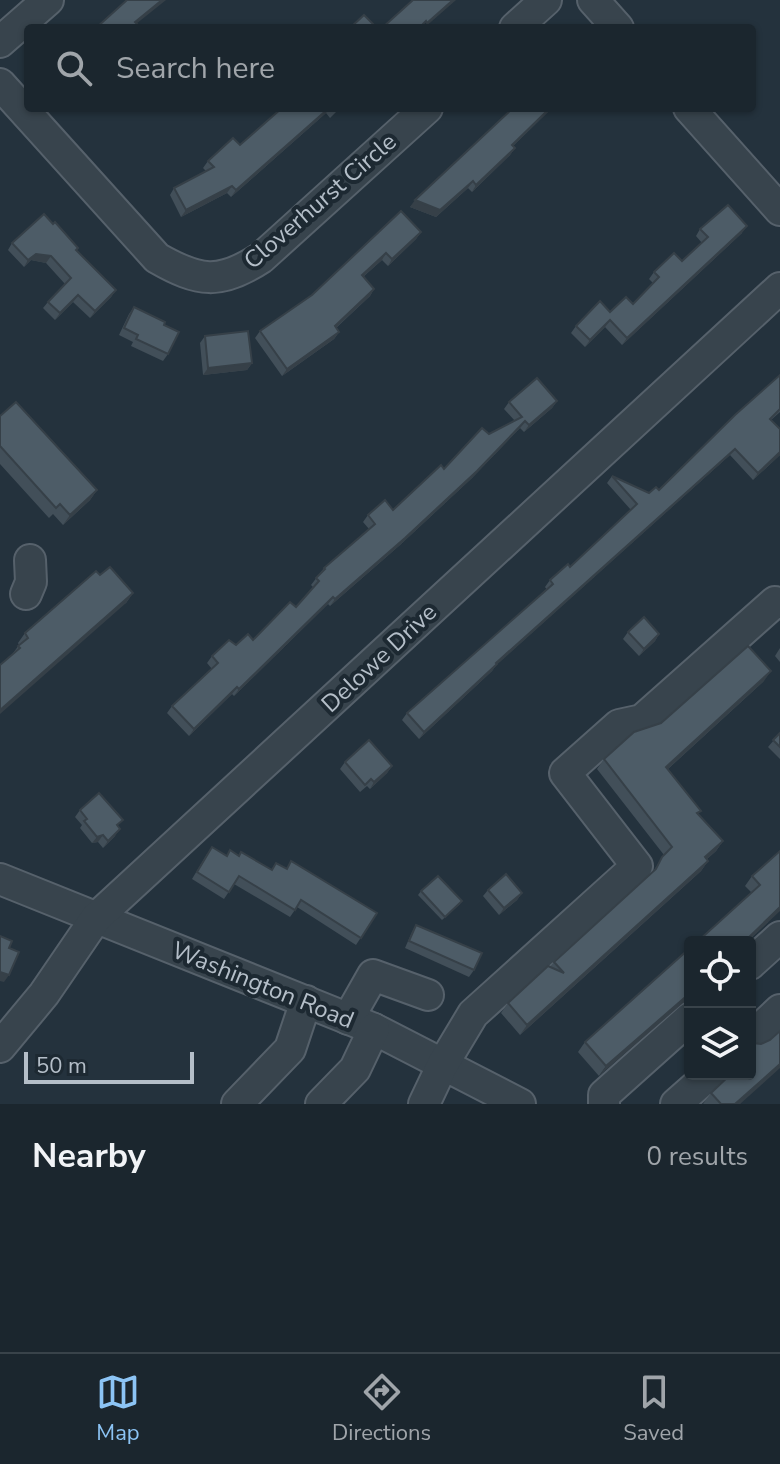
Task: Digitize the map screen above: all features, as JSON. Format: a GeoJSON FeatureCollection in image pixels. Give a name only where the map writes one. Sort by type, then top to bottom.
{"type":"FeatureCollection","features":[{"type":"Feature","properties":{"kind":"street"},"geometry":{"type":"LineString","coordinates":[[0,42],[48,0]]}},
{"type":"Feature","properties":{"kind":"street"},"geometry":{"type":"LineString","coordinates":[[519,24],[546,0]]}},
{"type":"Feature","properties":{"kind":"street"},"geometry":{"type":"LineString","coordinates":[[593,0],[614,24]]}},
{"type":"Feature","properties":{"kind":"street","name":"Cloverhurst Circle"},"geometry":{"type":"LineString","coordinates":[[0,84],[24,111]]}},
{"type":"Feature","properties":{"kind":"street","name":"Cloverhurst Circle"},"geometry":{"type":"LineString","coordinates":[[25,112],[157,258],[185,274],[218,278],[240,272],[261,258],[423,112]]}},
{"type":"Feature","properties":{"kind":"street"},"geometry":{"type":"LineString","coordinates":[[693,112],[780,210]]}},
{"type":"Feature","properties":{"kind":"street","name":"Delowe Drive"},"geometry":{"type":"LineString","coordinates":[[0,1047],[44,994],[96,918],[780,288]]}},
{"type":"Feature","properties":{"kind":"street"},"geometry":{"type":"LineString","coordinates":[[26,594],[31,582],[30,560]]}},
{"type":"Feature","properties":{"kind":"street"},"geometry":{"type":"LineString","coordinates":[[424,1104],[443,1064],[473,1014],[637,866],[565,773],[619,725],[642,720],[775,602],[780,603]]}},
{"type":"Feature","properties":{"kind":"street","name":"Washington Road"},"geometry":{"type":"LineString","coordinates":[[0,879],[361,1024],[520,1104]]}},
{"type":"Feature","properties":{"kind":"street"},"geometry":{"type":"LineString","coordinates":[[756,959],[780,937]]}},
{"type":"Feature","properties":{"kind":"street"},"geometry":{"type":"LineString","coordinates":[[336,1099],[355,1069],[361,1024],[373,975],[428,995]]}},
{"type":"Feature","properties":{"kind":"street"},"geometry":{"type":"LineString","coordinates":[[237,1104],[290,1049],[306,1001]]}},
{"type":"Feature","properties":{"kind":"street"},"geometry":{"type":"LineString","coordinates":[[756,1032],[780,1010]]}},
{"type":"Feature","properties":{"kind":"street"},"geometry":{"type":"LineString","coordinates":[[604,1104],[604,1095],[684,1023]]}},
{"type":"Feature","properties":{"kind":"building"},"geometry":{"type":"Polygon","coordinates":[[[127,0],[162,0],[135,22],[137,24],[100,24],[127,0]]]}},
{"type":"Feature","properties":{"kind":"building"},"geometry":{"type":"Polygon","coordinates":[[[413,0],[453,0],[427,23],[386,24],[413,0]]]}},
{"type":"Feature","properties":{"kind":"building"},"geometry":{"type":"Polygon","coordinates":[[[364,15],[373,24],[354,24],[364,15]]]}},
{"type":"Feature","properties":{"kind":"building"},"geometry":{"type":"Polygon","coordinates":[[[277,112],[324,112],[236,190],[232,186],[186,210],[174,188],[214,167],[208,161],[233,138],[240,145],[277,112]]]}},
{"type":"Feature","properties":{"kind":"building"},"geometry":{"type":"Polygon","coordinates":[[[509,112],[546,112],[512,145],[515,148],[476,185],[473,181],[440,210],[415,200],[509,112]]]}},
{"type":"Feature","properties":{"kind":"building"},"geometry":{"type":"Polygon","coordinates":[[[728,205],[747,226],[627,338],[610,320],[590,340],[576,326],[600,301],[610,312],[626,297],[633,304],[659,277],[654,272],[674,253],[682,261],[708,237],[700,229],[728,205]]]}},
{"type":"Feature","properties":{"kind":"building"},"geometry":{"type":"Polygon","coordinates":[[[401,211],[421,232],[392,259],[386,253],[362,275],[374,289],[335,326],[339,332],[287,369],[260,331],[312,295],[401,211]]]}},
{"type":"Feature","properties":{"kind":"building"},"geometry":{"type":"Polygon","coordinates":[[[44,214],[53,224],[55,222],[78,248],[76,250],[116,290],[95,311],[78,295],[60,313],[48,302],[71,278],[51,256],[36,254],[28,260],[12,243],[44,214]]]}},
{"type":"Feature","properties":{"kind":"building"},"geometry":{"type":"Polygon","coordinates":[[[134,307],[179,332],[168,354],[136,339],[138,335],[124,328],[134,307]]]}},
{"type":"Feature","properties":{"kind":"building"},"geometry":{"type":"Polygon","coordinates":[[[248,331],[252,363],[208,368],[205,336],[248,331]]]}},
{"type":"Feature","properties":{"kind":"building"},"geometry":{"type":"Polygon","coordinates":[[[780,375],[780,409],[770,419],[780,429],[780,452],[758,473],[735,449],[496,663],[424,732],[407,713],[553,584],[550,580],[568,564],[570,567],[637,504],[612,476],[649,493],[656,487],[659,490],[780,375]]]}},
{"type":"Feature","properties":{"kind":"building"},"geometry":{"type":"Polygon","coordinates":[[[537,378],[557,401],[529,425],[525,421],[405,538],[335,599],[333,597],[194,729],[172,706],[218,663],[212,656],[229,640],[236,645],[248,634],[253,640],[290,602],[296,607],[319,581],[316,578],[324,568],[375,524],[368,515],[385,500],[393,510],[441,465],[444,469],[482,428],[489,434],[522,417],[509,402],[537,378]]]}},
{"type":"Feature","properties":{"kind":"building"},"geometry":{"type":"Polygon","coordinates":[[[16,402],[97,490],[70,515],[60,504],[56,508],[0,446],[0,416],[16,402]]]}},
{"type":"Feature","properties":{"kind":"building"},"geometry":{"type":"Polygon","coordinates":[[[110,567],[133,593],[0,710],[0,665],[28,638],[25,633],[96,571],[100,575],[110,567]]]}},
{"type":"Feature","properties":{"kind":"building"},"geometry":{"type":"Polygon","coordinates":[[[644,617],[659,634],[644,649],[628,632],[644,617]]]}},
{"type":"Feature","properties":{"kind":"building"},"geometry":{"type":"Polygon","coordinates":[[[748,646],[771,671],[666,767],[701,811],[697,813],[723,841],[705,857],[708,861],[527,1025],[508,1003],[548,966],[564,973],[554,962],[656,869],[672,847],[604,759],[634,732],[661,723],[748,646]]]}},
{"type":"Feature","properties":{"kind":"building"},"geometry":{"type":"Polygon","coordinates":[[[780,733],[780,747],[773,740],[780,733]]]}},
{"type":"Feature","properties":{"kind":"building"},"geometry":{"type":"Polygon","coordinates":[[[369,740],[392,766],[374,782],[371,779],[365,785],[345,762],[369,740]]]}},
{"type":"Feature","properties":{"kind":"building"},"geometry":{"type":"Polygon","coordinates":[[[99,793],[123,820],[117,825],[120,829],[108,841],[103,835],[97,837],[84,821],[87,819],[80,810],[99,793]]]}},
{"type":"Feature","properties":{"kind":"building"},"geometry":{"type":"Polygon","coordinates":[[[212,847],[227,856],[230,850],[239,856],[241,852],[272,870],[276,863],[287,869],[291,861],[377,913],[361,938],[301,900],[295,910],[239,876],[229,892],[197,872],[212,847]]]}},
{"type":"Feature","properties":{"kind":"building"},"geometry":{"type":"Polygon","coordinates":[[[780,851],[780,907],[750,936],[704,936],[760,885],[752,876],[780,851]]]}},
{"type":"Feature","properties":{"kind":"building"},"geometry":{"type":"Polygon","coordinates":[[[506,874],[522,893],[504,908],[488,890],[506,874]]]}},
{"type":"Feature","properties":{"kind":"building"},"geometry":{"type":"Polygon","coordinates":[[[438,876],[462,901],[445,917],[421,891],[438,876]]]}},
{"type":"Feature","properties":{"kind":"building"},"geometry":{"type":"Polygon","coordinates":[[[416,925],[482,953],[474,970],[409,941],[416,925]]]}},
{"type":"Feature","properties":{"kind":"building"},"geometry":{"type":"Polygon","coordinates":[[[0,936],[12,941],[9,948],[19,952],[9,975],[0,972],[0,936]]]}},
{"type":"Feature","properties":{"kind":"building"},"geometry":{"type":"Polygon","coordinates":[[[684,953],[684,998],[606,1066],[585,1042],[684,953]]]}},
{"type":"Feature","properties":{"kind":"building"},"geometry":{"type":"Polygon","coordinates":[[[780,1031],[780,1064],[735,1104],[721,1104],[711,1093],[725,1080],[756,1080],[756,1043],[770,1040],[780,1031]]]}}]}
